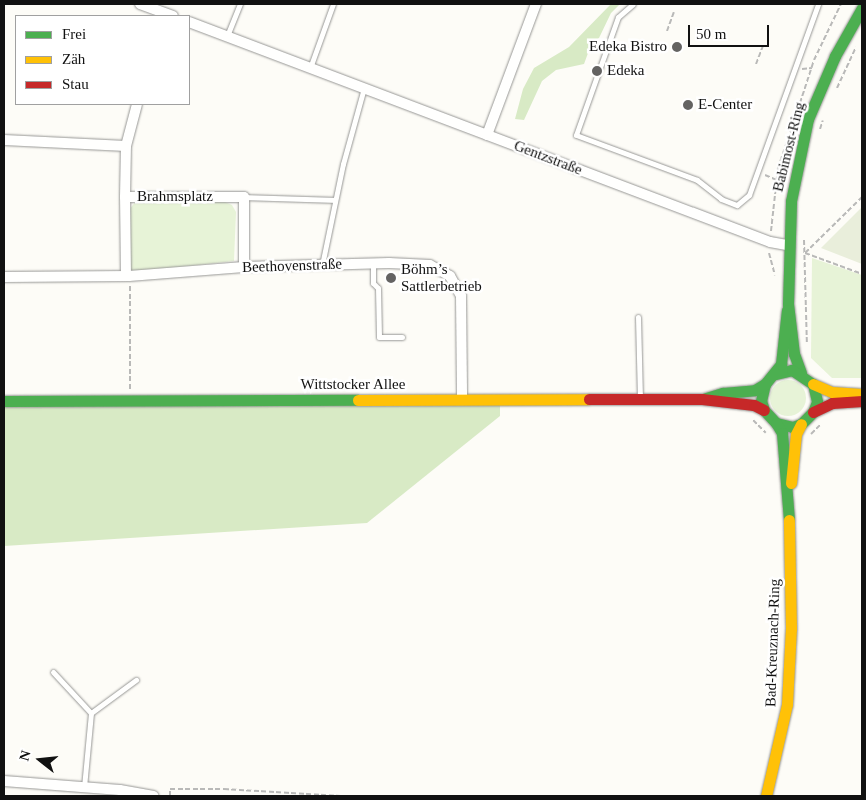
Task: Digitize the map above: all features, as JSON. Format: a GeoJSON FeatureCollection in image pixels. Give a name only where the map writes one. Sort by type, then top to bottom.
{"type":"FeatureCollection","features":[{"type":"Feature","properties":{"kind":"main road","name":"Babimost-Ring"},"geometry":{"type":"LineString","coordinates":[[801,373],[795,360],[788,304],[787,245],[790,201],[808,119],[822,82],[860,9]]}},
{"type":"Feature","properties":{"kind":"main road","name":"Babimost-Ring"},"geometry":{"type":"LineString","coordinates":[[776,374],[781,364],[788,304]]}},
{"type":"Feature","properties":{"kind":"main road"},"geometry":{"type":"LineString","coordinates":[[702,399],[723,392],[755,390],[776,374],[786,370],[801,373],[813,384],[832,392],[862,394]]}},
{"type":"Feature","properties":{"kind":"main road"},"geometry":{"type":"LineString","coordinates":[[764,410],[762,393],[765,384]]}},
{"type":"Feature","properties":{"kind":"main road"},"geometry":{"type":"LineString","coordinates":[[813,384],[817,402],[813,412]]}},
{"type":"Feature","properties":{"kind":"main road","name":"Wittstocker Allee"},"geometry":{"type":"LineString","coordinates":[[4,401],[702,399]]}},
{"type":"Feature","properties":{"kind":"main road"},"geometry":{"type":"LineString","coordinates":[[702,399],[754,405],[764,410],[776,423],[793,427],[801,424],[813,412],[832,403],[862,401]]}},
{"type":"Feature","properties":{"kind":"main road","name":"Bad-Kreuznach-Ring"},"geometry":{"type":"LineString","coordinates":[[766,796],[787,704],[791,628],[789,490],[782,433],[776,423]]}},
{"type":"Feature","properties":{"kind":"main road","name":"Bad-Kreuznach-Ring"},"geometry":{"type":"LineString","coordinates":[[789,490],[794,474],[796,434],[801,424]]}},
{"type":"Feature","properties":{"kind":"street"},"geometry":{"type":"LineString","coordinates":[[140,4],[167,13]]}},
{"type":"Feature","properties":{"kind":"street"},"geometry":{"type":"LineString","coordinates":[[487,135],[536,4]]}},
{"type":"Feature","properties":{"kind":"street","name":"Gentzstraße"},"geometry":{"type":"LineString","coordinates":[[190,22],[770,242],[787,245]]}},
{"type":"Feature","properties":{"kind":"street"},"geometry":{"type":"LineString","coordinates":[[125,196],[126,146],[137,105]]}},
{"type":"Feature","properties":{"kind":"street"},"geometry":{"type":"LineString","coordinates":[[4,140],[126,146]]}},
{"type":"Feature","properties":{"kind":"street","name":"Brahmsplatz"},"geometry":{"type":"LineString","coordinates":[[128,276],[125,196],[244,198]]}},
{"type":"Feature","properties":{"kind":"street"},"geometry":{"type":"LineString","coordinates":[[244,198],[244,267]]}},
{"type":"Feature","properties":{"kind":"street","name":"Beethovenstraße"},"geometry":{"type":"LineString","coordinates":[[4,276],[128,276],[244,267],[373,263],[430,265],[450,276],[461,296],[463,307],[462,400]]}},
{"type":"Feature","properties":{"kind":"street"},"geometry":{"type":"LineString","coordinates":[[4,781],[84,787],[153,796]]}},
{"type":"Feature","properties":{"kind":"lane"},"geometry":{"type":"LineString","coordinates":[[227,36],[240,4]]}},
{"type":"Feature","properties":{"kind":"lane"},"geometry":{"type":"LineString","coordinates":[[310,68],[334,4]]}},
{"type":"Feature","properties":{"kind":"lane"},"geometry":{"type":"LineString","coordinates":[[633,4],[618,18],[576,135],[697,180],[721,199],[737,204],[750,195],[818,4]]}},
{"type":"Feature","properties":{"kind":"lane"},"geometry":{"type":"LineString","coordinates":[[322,265],[335,200],[364,87]]}},
{"type":"Feature","properties":{"kind":"lane","name":"Brahmsplatz"},"geometry":{"type":"LineString","coordinates":[[244,198],[335,200]]}},
{"type":"Feature","properties":{"kind":"lane"},"geometry":{"type":"LineString","coordinates":[[373,263],[373,283],[378,288],[379,337],[402,337]]}},
{"type":"Feature","properties":{"kind":"lane"},"geometry":{"type":"LineString","coordinates":[[638,317],[640,399]]}},
{"type":"Feature","properties":{"kind":"lane"},"geometry":{"type":"LineString","coordinates":[[53,672],[91,713],[84,787]]}},
{"type":"Feature","properties":{"kind":"lane"},"geometry":{"type":"LineString","coordinates":[[91,713],[136,680]]}},
{"type":"Feature","properties":{"kind":"path"},"geometry":{"type":"LineString","coordinates":[[667,31],[674,12]]}},
{"type":"Feature","properties":{"kind":"path"},"geometry":{"type":"LineString","coordinates":[[836,90],[859,41]]}},
{"type":"Feature","properties":{"kind":"path"},"geometry":{"type":"LineString","coordinates":[[756,64],[763,46]]}},
{"type":"Feature","properties":{"kind":"path"},"geometry":{"type":"LineString","coordinates":[[819,133],[824,114]]}},
{"type":"Feature","properties":{"kind":"path"},"geometry":{"type":"LineString","coordinates":[[758,172],[776,180]]}},
{"type":"Feature","properties":{"kind":"path"},"geometry":{"type":"LineString","coordinates":[[805,253],[862,197]]}},
{"type":"Feature","properties":{"kind":"path"},"geometry":{"type":"LineString","coordinates":[[804,235],[807,354]]}},
{"type":"Feature","properties":{"kind":"path"},"geometry":{"type":"LineString","coordinates":[[787,245],[862,274]]}},
{"type":"Feature","properties":{"kind":"path"},"geometry":{"type":"LineString","coordinates":[[128,276],[130,401]]}},
{"type":"Feature","properties":{"kind":"path"},"geometry":{"type":"LineString","coordinates":[[170,796],[170,789],[224,789],[341,796]]}},
{"type":"Feature","properties":{"kind":"green space"},"geometry":{"type":"Polygon","coordinates":[[[611,4],[620,4],[611,13],[599,38],[591,45],[584,64],[556,70],[542,81],[524,120],[515,119],[523,89],[534,68],[569,47],[611,4]]]}},
{"type":"Feature","properties":{"kind":"green space"},"geometry":{"type":"Polygon","coordinates":[[[136,201],[225,202],[232,205],[236,212],[234,261],[135,272],[131,270],[129,210],[136,201]]]}},
{"type":"Feature","properties":{"kind":"green space"},"geometry":{"type":"Polygon","coordinates":[[[862,207],[862,264],[821,248],[862,207]]]}},
{"type":"Feature","properties":{"kind":"green space"},"geometry":{"type":"Polygon","coordinates":[[[812,258],[862,275],[862,378],[832,378],[811,358],[812,258]]]}},
{"type":"Feature","properties":{"kind":"green space"},"geometry":{"type":"Polygon","coordinates":[[[788,380],[795,381],[801,385],[805,391],[805,405],[801,411],[795,415],[788,416],[781,415],[775,411],[771,405],[770,398],[771,391],[775,385],[781,381],[788,380]]]}},
{"type":"Feature","properties":{"kind":"green space"},"geometry":{"type":"Polygon","coordinates":[[[500,405],[500,416],[367,523],[4,546],[4,407],[500,405]]]}},
{"type":"Feature","properties":{"kind":"traffic: fast"},"geometry":{"type":"LineString","coordinates":[[801,373],[794,354],[788,304],[791,201],[808,119],[835,56],[862,8]]}},
{"type":"Feature","properties":{"kind":"traffic: fast"},"geometry":{"type":"LineString","coordinates":[[776,374],[792,370],[813,384],[817,402],[813,412],[801,424],[793,427],[776,423],[764,410],[761,401],[765,384],[781,364],[787,310]]}},
{"type":"Feature","properties":{"kind":"traffic: fast"},"geometry":{"type":"LineString","coordinates":[[703,399],[723,393],[755,390],[765,384]]}},
{"type":"Feature","properties":{"kind":"traffic: fast"},"geometry":{"type":"LineString","coordinates":[[4,401],[358,400]]}},
{"type":"Feature","properties":{"kind":"traffic: fast"},"geometry":{"type":"LineString","coordinates":[[776,423],[782,433],[789,520]]}},
{"type":"Feature","properties":{"kind":"traffic: slow"},"geometry":{"type":"LineString","coordinates":[[813,384],[832,392],[862,394]]}},
{"type":"Feature","properties":{"kind":"traffic: slow"},"geometry":{"type":"LineString","coordinates":[[358,400],[589,399]]}},
{"type":"Feature","properties":{"kind":"traffic: slow"},"geometry":{"type":"LineString","coordinates":[[791,483],[796,434],[801,424]]}},
{"type":"Feature","properties":{"kind":"traffic: slow"},"geometry":{"type":"LineString","coordinates":[[766,796],[787,704],[791,628],[789,520]]}},
{"type":"Feature","properties":{"kind":"traffic: jam"},"geometry":{"type":"LineString","coordinates":[[589,399],[702,399],[754,405],[764,410]]}},
{"type":"Feature","properties":{"kind":"traffic: jam"},"geometry":{"type":"LineString","coordinates":[[813,412],[832,403],[862,401]]}},
{"type":"Feature","properties":{"kind":"place","name":"Edeka Bistro"},"geometry":{"type":"Point","coordinates":[677,47]}},
{"type":"Feature","properties":{"kind":"place","name":"Edeka"},"geometry":{"type":"Point","coordinates":[597,71]}},
{"type":"Feature","properties":{"kind":"place","name":"E-Center"},"geometry":{"type":"Point","coordinates":[688,105]}},
{"type":"Feature","properties":{"kind":"place","name":"Böhm’s Sattlerbetrieb"},"geometry":{"type":"Point","coordinates":[391,278]}}]}
